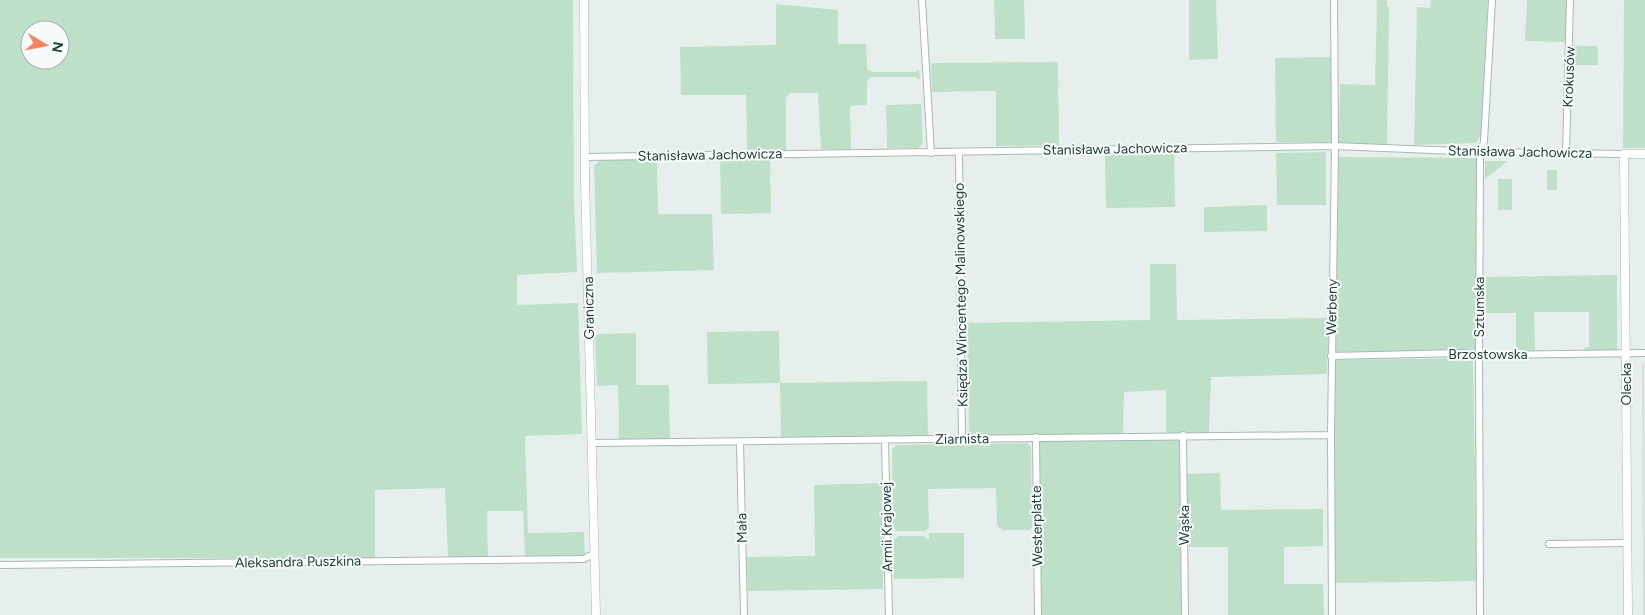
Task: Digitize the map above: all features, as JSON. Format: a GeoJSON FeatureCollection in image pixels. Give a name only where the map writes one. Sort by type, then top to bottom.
{"type":"FeatureCollection","features":[{"type":"Feature","properties":{"kind":"street","name":"Graniczna"},"geometry":{"type":"LineString","coordinates":[[584,0],[585,157],[596,615]]}},
{"type":"Feature","properties":{"kind":"street"},"geometry":{"type":"LineString","coordinates":[[922,0],[931,152]]}},
{"type":"Feature","properties":{"kind":"street","name":"Werbeny"},"geometry":{"type":"LineString","coordinates":[[1332,615],[1331,356],[1335,146],[1334,0]]}},
{"type":"Feature","properties":{"kind":"street","name":"Sztumska"},"geometry":{"type":"LineString","coordinates":[[1480,615],[1479,355],[1481,152],[1484,141],[1492,0]]}},
{"type":"Feature","properties":{"kind":"street","name":"Krokusów"},"geometry":{"type":"LineString","coordinates":[[1566,153],[1570,0]]}},
{"type":"Feature","properties":{"kind":"street","name":"Stanisława Jachowicza"},"geometry":{"type":"LineString","coordinates":[[585,157],[1335,146],[1481,152],[1645,154]]}},
{"type":"Feature","properties":{"kind":"street","name":"Księdza Wincentego Malinowskiego"},"geometry":{"type":"LineString","coordinates":[[959,152],[962,439]]}},
{"type":"Feature","properties":{"kind":"street","name":"Olecka"},"geometry":{"type":"LineString","coordinates":[[1624,154],[1628,615]]}},
{"type":"Feature","properties":{"kind":"street","name":"Brzostowska"},"geometry":{"type":"LineString","coordinates":[[1331,356],[1461,353],[1479,355],[1645,353]]}},
{"type":"Feature","properties":{"kind":"street","name":"Ziarnista"},"geometry":{"type":"LineString","coordinates":[[593,443],[1183,435],[1331,435]]}},
{"type":"Feature","properties":{"kind":"street","name":"Wąska"},"geometry":{"type":"LineString","coordinates":[[1183,435],[1185,615]]}},
{"type":"Feature","properties":{"kind":"street","name":"Westerplatte"},"geometry":{"type":"LineString","coordinates":[[1036,437],[1038,615]]}},
{"type":"Feature","properties":{"kind":"street","name":"Armii Krajowej"},"geometry":{"type":"LineString","coordinates":[[885,440],[888,615]]}},
{"type":"Feature","properties":{"kind":"street","name":"Mała"},"geometry":{"type":"LineString","coordinates":[[740,442],[744,615]]}},
{"type":"Feature","properties":{"kind":"street"},"geometry":{"type":"LineString","coordinates":[[1549,544],[1628,543]]}},
{"type":"Feature","properties":{"kind":"street","name":"Aleksandra Puszkina"},"geometry":{"type":"LineString","coordinates":[[0,565],[584,559],[595,555]]}},
{"type":"Feature","properties":{"kind":"shaded area"},"geometry":{"type":"Polygon","coordinates":[[[1644,363],[1645,615],[1643,615],[1642,365],[1644,363]]]}},
{"type":"Feature","properties":{"kind":"green space"},"geometry":{"type":"Polygon","coordinates":[[[0,0],[573,0],[574,200],[577,272],[517,275],[517,305],[578,303],[582,434],[525,436],[528,533],[584,532],[585,557],[525,557],[523,511],[487,511],[488,558],[448,558],[445,488],[375,490],[375,558],[0,558],[0,0]]]}},
{"type":"Feature","properties":{"kind":"green space"},"geometry":{"type":"Polygon","coordinates":[[[994,0],[1024,0],[1025,39],[995,39],[994,0]]]}},
{"type":"Feature","properties":{"kind":"green space"},"geometry":{"type":"Polygon","coordinates":[[[1189,0],[1216,0],[1218,59],[1189,60],[1189,0]]]}},
{"type":"Feature","properties":{"kind":"green space"},"geometry":{"type":"Polygon","coordinates":[[[1377,0],[1387,0],[1387,7],[1389,7],[1387,145],[1339,143],[1340,84],[1375,85],[1377,0]]]}},
{"type":"Feature","properties":{"kind":"green space"},"geometry":{"type":"Polygon","coordinates":[[[1431,0],[1488,0],[1481,135],[1476,143],[1414,145],[1417,7],[1430,8],[1431,0]]]}},
{"type":"Feature","properties":{"kind":"green space"},"geometry":{"type":"Polygon","coordinates":[[[1527,0],[1568,0],[1566,42],[1525,41],[1527,0]]]}},
{"type":"Feature","properties":{"kind":"green space"},"geometry":{"type":"Polygon","coordinates":[[[1624,0],[1645,0],[1645,148],[1623,148],[1624,0]]]}},
{"type":"Feature","properties":{"kind":"green space"},"geometry":{"type":"Polygon","coordinates":[[[776,4],[838,10],[838,44],[866,44],[867,69],[872,72],[915,72],[919,69],[920,80],[915,77],[872,77],[867,81],[867,105],[850,106],[851,149],[821,149],[818,93],[790,93],[786,98],[786,150],[747,150],[746,95],[681,95],[680,47],[776,45],[776,4]]]}},
{"type":"Feature","properties":{"kind":"green space"},"geometry":{"type":"Polygon","coordinates":[[[1575,46],[1596,46],[1598,49],[1598,65],[1573,65],[1572,49],[1575,46]]]}},
{"type":"Feature","properties":{"kind":"green space"},"geometry":{"type":"Polygon","coordinates":[[[1332,57],[1333,142],[1276,142],[1275,58],[1332,57]]]}},
{"type":"Feature","properties":{"kind":"green space"},"geometry":{"type":"Polygon","coordinates":[[[1058,62],[1059,145],[996,146],[996,91],[932,92],[931,63],[1058,62]]]}},
{"type":"Feature","properties":{"kind":"green space"},"geometry":{"type":"Polygon","coordinates":[[[921,104],[923,143],[918,148],[887,148],[886,105],[921,104]]]}},
{"type":"Feature","properties":{"kind":"green space"},"geometry":{"type":"Polygon","coordinates":[[[1326,152],[1326,205],[1277,205],[1276,153],[1326,152]]]}},
{"type":"Feature","properties":{"kind":"green space"},"geometry":{"type":"Polygon","coordinates":[[[1174,154],[1175,207],[1106,208],[1105,155],[1174,154]]]}},
{"type":"Feature","properties":{"kind":"green space"},"geometry":{"type":"Polygon","coordinates":[[[770,157],[771,213],[721,214],[720,158],[770,157]]]}},
{"type":"Feature","properties":{"kind":"green space"},"geometry":{"type":"Polygon","coordinates":[[[1339,157],[1476,158],[1476,350],[1335,352],[1339,157]]]}},
{"type":"Feature","properties":{"kind":"green space"},"geometry":{"type":"Polygon","coordinates":[[[657,158],[658,214],[712,214],[714,270],[597,273],[594,166],[601,159],[657,158]]]}},
{"type":"Feature","properties":{"kind":"green space"},"geometry":{"type":"Polygon","coordinates":[[[1485,161],[1508,161],[1485,179],[1485,161]]]}},
{"type":"Feature","properties":{"kind":"green space"},"geometry":{"type":"Polygon","coordinates":[[[1547,170],[1557,170],[1557,190],[1547,190],[1547,170]]]}},
{"type":"Feature","properties":{"kind":"green space"},"geometry":{"type":"Polygon","coordinates":[[[1498,179],[1512,179],[1512,210],[1498,210],[1498,179]]]}},
{"type":"Feature","properties":{"kind":"green space"},"geometry":{"type":"Polygon","coordinates":[[[1267,205],[1267,231],[1204,232],[1204,207],[1267,205]]]}},
{"type":"Feature","properties":{"kind":"green space"},"geometry":{"type":"Polygon","coordinates":[[[1150,264],[1176,264],[1177,320],[1329,318],[1327,374],[1211,377],[1209,433],[1166,433],[1166,390],[1124,392],[1123,434],[969,436],[967,323],[1150,320],[1150,264]]]}},
{"type":"Feature","properties":{"kind":"green space"},"geometry":{"type":"Polygon","coordinates":[[[1617,275],[1617,350],[1584,350],[1585,347],[1589,347],[1589,312],[1534,312],[1535,351],[1516,352],[1516,313],[1483,313],[1482,277],[1617,275]]]}},
{"type":"Feature","properties":{"kind":"green space"},"geometry":{"type":"Polygon","coordinates":[[[779,331],[780,383],[708,384],[707,332],[779,331]]]}},
{"type":"Feature","properties":{"kind":"green space"},"geometry":{"type":"Polygon","coordinates":[[[636,333],[636,385],[669,385],[670,441],[619,442],[618,385],[597,386],[595,336],[599,334],[636,333]]]}},
{"type":"Feature","properties":{"kind":"green space"},"geometry":{"type":"Polygon","coordinates":[[[1473,358],[1477,581],[1335,583],[1334,360],[1473,358]]]}},
{"type":"Feature","properties":{"kind":"green space"},"geometry":{"type":"Polygon","coordinates":[[[927,381],[928,437],[781,440],[780,383],[927,381]]]}},
{"type":"Feature","properties":{"kind":"green space"},"geometry":{"type":"Polygon","coordinates":[[[1180,438],[1181,615],[1040,615],[1039,439],[1180,438]]]}},
{"type":"Feature","properties":{"kind":"green space"},"geometry":{"type":"Polygon","coordinates":[[[1027,443],[1031,447],[1032,527],[1029,530],[1002,530],[997,525],[996,488],[928,489],[929,528],[924,531],[897,531],[893,526],[892,449],[897,445],[1027,443]]]}},
{"type":"Feature","properties":{"kind":"green space"},"geometry":{"type":"Polygon","coordinates":[[[1220,473],[1221,510],[1323,509],[1323,546],[1284,547],[1284,584],[1323,584],[1324,615],[1228,615],[1228,547],[1189,547],[1186,474],[1220,473]]]}},
{"type":"Feature","properties":{"kind":"green space"},"geometry":{"type":"Polygon","coordinates":[[[882,483],[883,589],[748,591],[747,557],[815,556],[814,485],[882,483]]]}},
{"type":"Feature","properties":{"kind":"green space"},"geometry":{"type":"Polygon","coordinates":[[[929,533],[964,533],[964,578],[894,579],[893,541],[898,536],[923,536],[929,539],[929,533]]]}}]}
